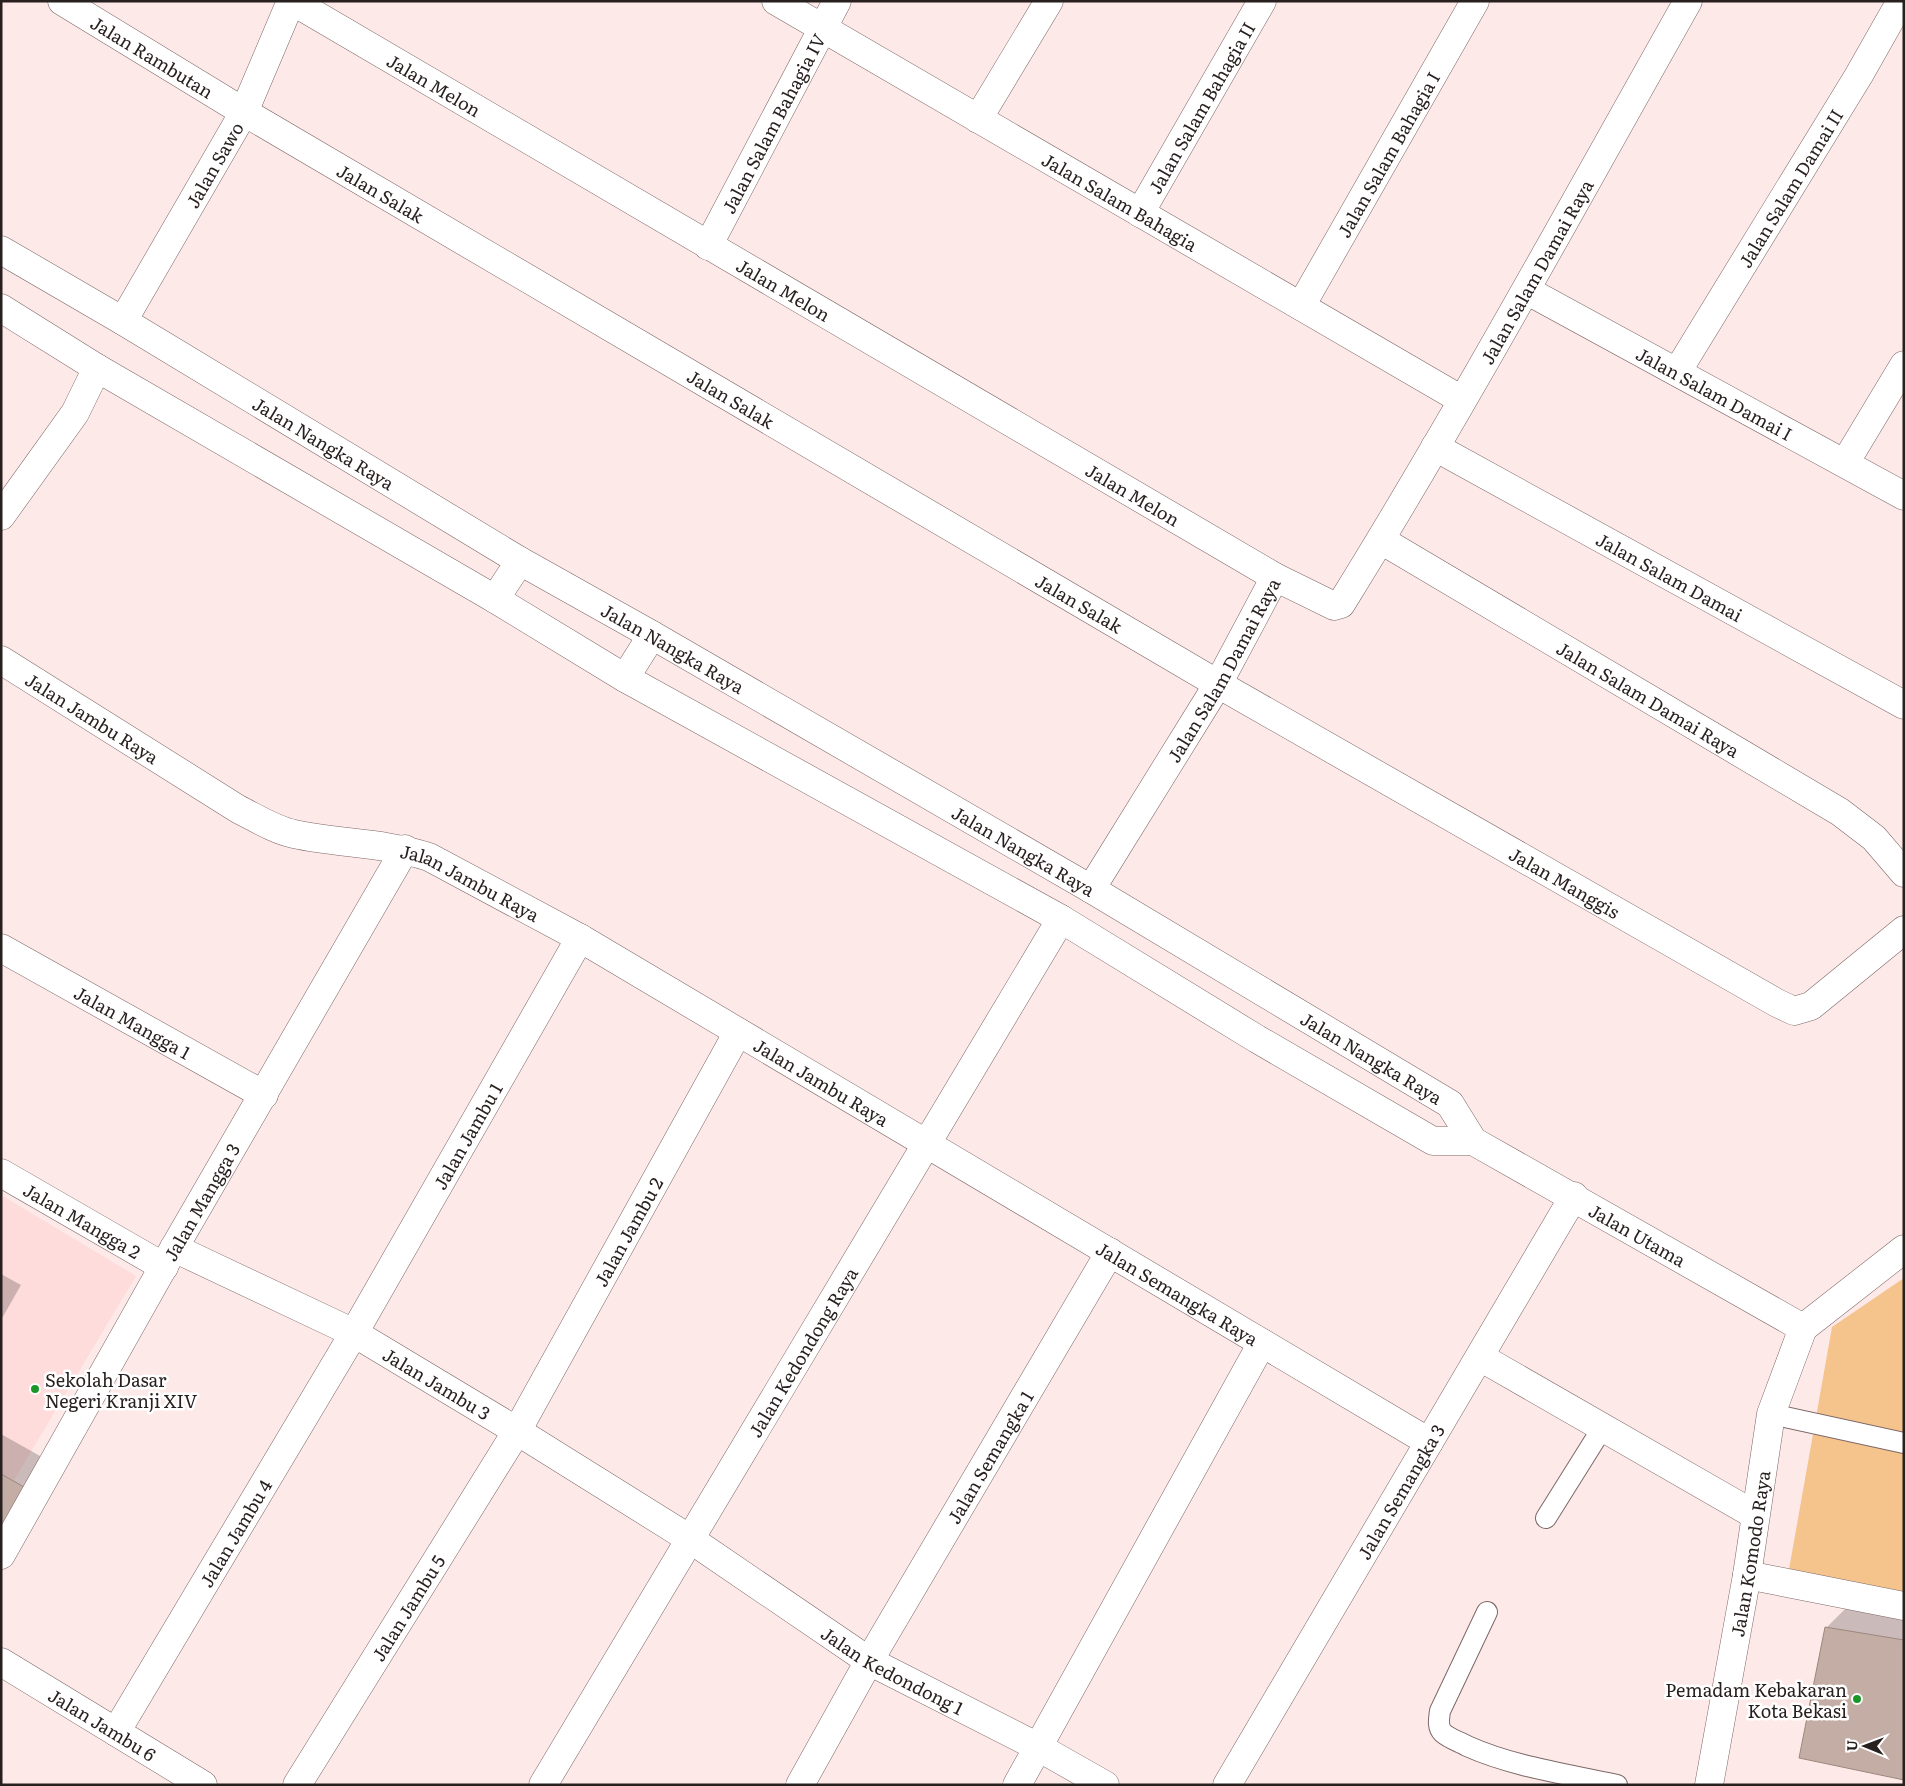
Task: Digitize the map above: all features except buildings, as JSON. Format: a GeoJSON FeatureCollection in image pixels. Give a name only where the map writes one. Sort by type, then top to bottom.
{"type":"FeatureCollection","features":[{"type":"Feature","properties":{"kind":"street","name":"Jalan Rambutan"},"geometry":{"type":"LineString","coordinates":[[62,1],[244,112]]}},
{"type":"Feature","properties":{"kind":"street","name":"Jalan Sawo"},"geometry":{"type":"LineString","coordinates":[[123,321],[244,112],[291,1]]}},
{"type":"Feature","properties":{"kind":"street","name":"Jalan Melon"},"geometry":{"type":"LineString","coordinates":[[291,1],[1275,577]]}},
{"type":"Feature","properties":{"kind":"street","name":"Jalan Salam Bahagia"},"geometry":{"type":"LineString","coordinates":[[776,1],[1462,400]]}},
{"type":"Feature","properties":{"kind":"street","name":"Jalan Salam Bahagia IV"},"geometry":{"type":"LineString","coordinates":[[708,246],[837,1]]}},
{"type":"Feature","properties":{"kind":"street"},"geometry":{"type":"LineString","coordinates":[[978,119],[1049,1]]}},
{"type":"Feature","properties":{"kind":"street","name":"Jalan Salam Bahagia II"},"geometry":{"type":"LineString","coordinates":[[1140,213],[1262,1]]}},
{"type":"Feature","properties":{"kind":"street","name":"Jalan Salam Bahagia I"},"geometry":{"type":"LineString","coordinates":[[1301,306],[1474,1]]}},
{"type":"Feature","properties":{"kind":"street","name":"Jalan Salam Damai Raya"},"geometry":{"type":"LineString","coordinates":[[1091,889],[1218,684],[1275,577],[1334,606],[1341,604],[1381,540],[1526,290],[1688,1]]}},
{"type":"Feature","properties":{"kind":"street","name":"Jalan Salam Damai II"},"geometry":{"type":"LineString","coordinates":[[1677,372],[1859,75],[1901,1]]}},
{"type":"Feature","properties":{"kind":"street","name":"Jalan Salak"},"geometry":{"type":"LineString","coordinates":[[244,112],[1218,684]]}},
{"type":"Feature","properties":{"kind":"street","name":"Jalan Nangka Raya"},"geometry":{"type":"LineString","coordinates":[[1,250],[123,321],[520,561],[652,635],[1091,889],[1450,1104],[1473,1141]]}},
{"type":"Feature","properties":{"kind":"street","name":"Jalan Salam Damai I"},"geometry":{"type":"LineString","coordinates":[[1526,290],[1904,496]]}},
{"type":"Feature","properties":{"kind":"street"},"geometry":{"type":"LineString","coordinates":[[1,308],[97,368],[495,599],[625,678],[1061,919],[1257,1038],[1433,1141],[1473,1141]]}},
{"type":"Feature","properties":{"kind":"street"},"geometry":{"type":"LineString","coordinates":[[1845,463],[1904,365]]}},
{"type":"Feature","properties":{"kind":"street"},"geometry":{"type":"LineString","coordinates":[[1,516],[75,413],[97,368]]}},
{"type":"Feature","properties":{"kind":"street","name":"Jalan Salam Damai"},"geometry":{"type":"LineString","coordinates":[[1435,447],[1904,705]]}},
{"type":"Feature","properties":{"kind":"street","name":"Jalan Salam Damai Raya"},"geometry":{"type":"LineString","coordinates":[[1381,540],[1840,812],[1874,838],[1904,873]]}},
{"type":"Feature","properties":{"kind":"street"},"geometry":{"type":"LineString","coordinates":[[495,599],[520,561]]}},
{"type":"Feature","properties":{"kind":"street"},"geometry":{"type":"LineString","coordinates":[[625,678],[652,635]]}},
{"type":"Feature","properties":{"kind":"street","name":"Jalan Jambu Raya"},"geometry":{"type":"LineString","coordinates":[[1,660],[238,809],[270,825],[293,834],[405,849],[430,857],[580,938],[927,1143]]}},
{"type":"Feature","properties":{"kind":"street","name":"Jalan Manggis"},"geometry":{"type":"LineString","coordinates":[[1218,684],[1794,1012],[1811,1006],[1904,930]]}},
{"type":"Feature","properties":{"kind":"street","name":"Jalan Mangga 3"},"geometry":{"type":"LineString","coordinates":[[1,1555],[169,1258],[405,849]]}},
{"type":"Feature","properties":{"kind":"street","name":"Jalan Kedondong Raya"},"geometry":{"type":"LineString","coordinates":[[544,1785],[1061,919]]}},
{"type":"Feature","properties":{"kind":"street","name":"Jalan Jambu 1"},"geometry":{"type":"LineString","coordinates":[[354,1333],[580,938]]}},
{"type":"Feature","properties":{"kind":"street","name":"Jalan Mangga 1"},"geometry":{"type":"LineString","coordinates":[[1,948],[264,1095]]}},
{"type":"Feature","properties":{"kind":"street"},"geometry":{"type":"LineString","coordinates":[[1257,1038],[1281,1003]]}},
{"type":"Feature","properties":{"kind":"street","name":"Jalan Jambu 2"},"geometry":{"type":"LineString","coordinates":[[517,1431],[738,1032]]}},
{"type":"Feature","properties":{"kind":"street","name":"Jalan Utama"},"geometry":{"type":"LineString","coordinates":[[1473,1141],[1574,1196],[1803,1328]]}},
{"type":"Feature","properties":{"kind":"street","name":"Jalan Semangka Raya"},"geometry":{"type":"LineString","coordinates":[[927,1143],[1429,1442]]}},
{"type":"Feature","properties":{"kind":"street","name":"Jalan Mangga 2"},"geometry":{"type":"LineString","coordinates":[[1,1173],[169,1258]]}},
{"type":"Feature","properties":{"kind":"street","name":"Jalan Semangka 3"},"geometry":{"type":"LineString","coordinates":[[1227,1785],[1574,1196]]}},
{"type":"Feature","properties":{"kind":"street"},"geometry":{"type":"LineString","coordinates":[[1803,1328],[1904,1249]]}},
{"type":"Feature","properties":{"kind":"street","name":"Jalan Semangka 1"},"geometry":{"type":"LineString","coordinates":[[800,1785],[869,1661],[1110,1252]]}},
{"type":"Feature","properties":{"kind":"street","name":"Jalan Jambu 3"},"geometry":{"type":"LineString","coordinates":[[169,1258],[354,1333],[517,1431],[690,1539]]}},
{"type":"Feature","properties":{"kind":"street","name":"Jalan Komodo Raya"},"geometry":{"type":"LineString","coordinates":[[1710,1785],[1747,1575],[1771,1414],[1803,1328]]}},
{"type":"Feature","properties":{"kind":"street","name":"Jalan Jambu 4"},"geometry":{"type":"LineString","coordinates":[[116,1732],[354,1333]]}},
{"type":"Feature","properties":{"kind":"street"},"geometry":{"type":"LineString","coordinates":[[1017,1785],[1262,1343]]}},
{"type":"Feature","properties":{"kind":"street"},"geometry":{"type":"LineString","coordinates":[[1480,1357],[1755,1515]]}},
{"type":"Feature","properties":{"kind":"street","name":"Jalan Jambu 5"},"geometry":{"type":"LineString","coordinates":[[297,1785],[517,1431]]}},
{"type":"Feature","properties":{"kind":"street","name":"Jalan Kedondong 1"},"geometry":{"type":"LineString","coordinates":[[690,1539],[869,1661],[1038,1747],[1105,1785]]}},
{"type":"Feature","properties":{"kind":"street"},"geometry":{"type":"LineString","coordinates":[[1747,1575],[1904,1606]]}},
{"type":"Feature","properties":{"kind":"street","name":"Jalan Jambu 6"},"geometry":{"type":"LineString","coordinates":[[1,1662],[203,1785]]}},
{"type":"Feature","properties":{"kind":"lane"},"geometry":{"type":"LineString","coordinates":[[1771,1414],[1904,1443]]}},
{"type":"Feature","properties":{"kind":"lane"},"geometry":{"type":"LineString","coordinates":[[1546,1518],[1603,1428]]}},
{"type":"Feature","properties":{"kind":"lane"},"geometry":{"type":"LineString","coordinates":[[1487,1612],[1440,1711],[1438,1723],[1442,1732],[1456,1741],[1484,1753],[1519,1763],[1617,1785]]}},
{"type":"Feature","properties":{"kind":"shaded area","name":"Sekolah Dasar Negeri Kranji XIV"},"geometry":{"type":"Polygon","coordinates":[[[1,1195],[136,1276],[1,1502],[1,1195]]]}},
{"type":"Feature","properties":{"kind":"shaded area"},"geometry":{"type":"Polygon","coordinates":[[[1904,1278],[1904,1596],[1788,1575],[1832,1327],[1904,1278]]]}},
{"type":"Feature","properties":{"kind":"place","name":"Sekolah Dasar Negeri Kranji XIV"},"geometry":{"type":"Point","coordinates":[35,1389]}},
{"type":"Feature","properties":{"kind":"place","name":"Pemadam Kebakaran Kota Bekasi"},"geometry":{"type":"Point","coordinates":[1857,1699]}}]}
